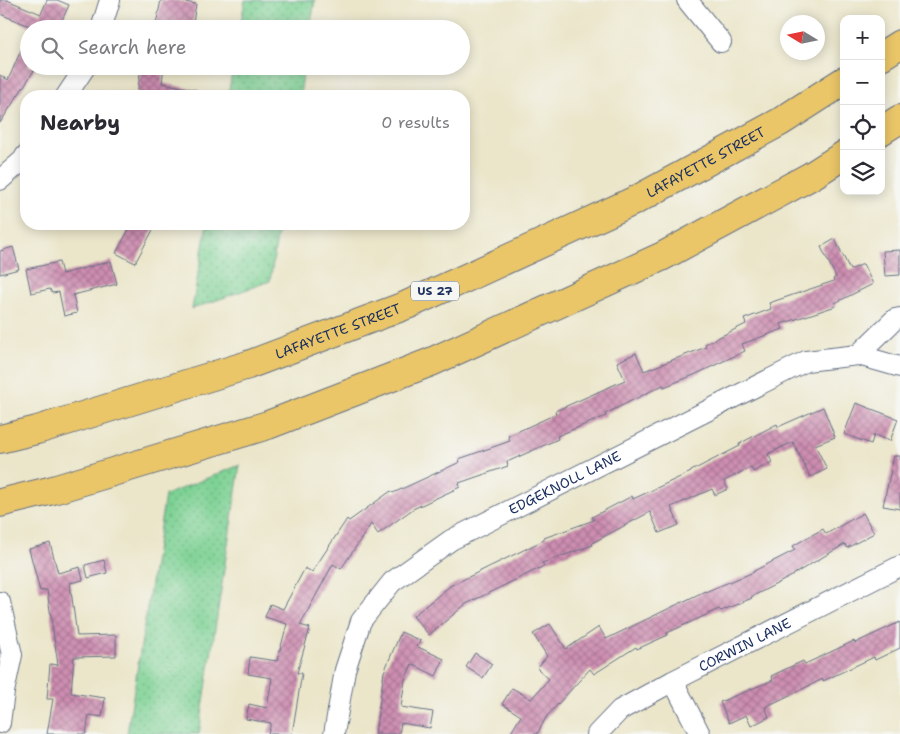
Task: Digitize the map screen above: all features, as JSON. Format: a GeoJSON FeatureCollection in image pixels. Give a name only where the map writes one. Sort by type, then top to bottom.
{"type":"FeatureCollection","features":[{"type":"Feature","properties":{"kind":"highway"},"geometry":{"type":"LineString","coordinates":[[885,53],[900,44]]}},
{"type":"Feature","properties":{"kind":"highway","name":"LAFAYETTE STREET"},"geometry":{"type":"LineString","coordinates":[[0,439],[37,430],[248,365],[406,304],[636,200],[780,122],[840,83]]}},
{"type":"Feature","properties":{"kind":"highway"},"geometry":{"type":"LineString","coordinates":[[885,128],[900,118]]}},
{"type":"Feature","properties":{"kind":"highway"},"geometry":{"type":"LineString","coordinates":[[0,503],[53,490],[268,425],[431,362],[663,256],[811,176],[840,158]]}},
{"type":"Feature","properties":{"kind":"street"},"geometry":{"type":"LineString","coordinates":[[103,20],[110,0]]}},
{"type":"Feature","properties":{"kind":"street"},"geometry":{"type":"LineString","coordinates":[[687,0],[721,42]]}},
{"type":"Feature","properties":{"kind":"street"},"geometry":{"type":"LineString","coordinates":[[70,90],[80,75]]}},
{"type":"Feature","properties":{"kind":"street"},"geometry":{"type":"LineString","coordinates":[[0,180],[20,163]]}},
{"type":"Feature","properties":{"kind":"street"},"geometry":{"type":"LineString","coordinates":[[858,355],[895,319],[900,318]]}},
{"type":"Feature","properties":{"kind":"street","name":"EDGEKNOLL LANE"},"geometry":{"type":"LineString","coordinates":[[334,734],[345,670],[361,622],[392,582],[451,540],[806,361],[858,355],[900,367]]}},
{"type":"Feature","properties":{"kind":"street","name":"CORWIN LANE"},"geometry":{"type":"LineString","coordinates":[[597,734],[620,710],[673,681],[900,566]]}},
{"type":"Feature","properties":{"kind":"street"},"geometry":{"type":"LineString","coordinates":[[0,602],[12,655],[2,693],[0,723]]}},
{"type":"Feature","properties":{"kind":"street"},"geometry":{"type":"LineString","coordinates":[[673,681],[700,734]]}},
{"type":"Feature","properties":{"kind":"green space"},"geometry":{"type":"Polygon","coordinates":[[[245,0],[315,0],[312,20],[242,20],[245,0]]]}},
{"type":"Feature","properties":{"kind":"green space"},"geometry":{"type":"Polygon","coordinates":[[[232,75],[303,75],[301,90],[229,90],[232,75]]]}},
{"type":"Feature","properties":{"kind":"green space"},"geometry":{"type":"Polygon","coordinates":[[[206,230],[278,230],[270,281],[192,309],[206,230]]]}},
{"type":"Feature","properties":{"kind":"green space"},"geometry":{"type":"Polygon","coordinates":[[[240,465],[199,734],[127,734],[165,495],[240,465]]]}},
{"type":"Feature","properties":{"kind":"building"},"geometry":{"type":"Polygon","coordinates":[[[0,0],[7,0],[41,14],[47,0],[57,0],[69,5],[62,20],[20,20],[20,22],[0,14],[0,0]]]}},
{"type":"Feature","properties":{"kind":"building"},"geometry":{"type":"Polygon","coordinates":[[[161,0],[196,4],[193,20],[157,20],[161,0]]]}},
{"type":"Feature","properties":{"kind":"building"},"geometry":{"type":"Polygon","coordinates":[[[20,53],[20,75],[31,75],[0,123],[0,75],[8,80],[20,53]]]}},
{"type":"Feature","properties":{"kind":"building"},"geometry":{"type":"Polygon","coordinates":[[[140,75],[163,75],[162,83],[197,90],[138,90],[140,75]]]}},
{"type":"Feature","properties":{"kind":"building"},"geometry":{"type":"Polygon","coordinates":[[[129,230],[153,230],[135,263],[116,253],[129,230]]]}},
{"type":"Feature","properties":{"kind":"building"},"geometry":{"type":"Polygon","coordinates":[[[835,239],[850,270],[863,264],[873,284],[835,303],[836,306],[781,324],[783,329],[742,344],[745,351],[694,375],[664,387],[663,385],[605,414],[606,416],[557,436],[558,439],[507,462],[508,466],[459,483],[460,487],[413,509],[378,534],[371,524],[341,569],[333,564],[300,625],[310,628],[297,673],[302,673],[292,734],[268,734],[271,723],[246,719],[249,704],[267,708],[272,678],[248,674],[250,657],[277,661],[287,624],[265,617],[270,604],[283,609],[305,568],[312,572],[347,519],[349,521],[391,491],[393,493],[460,462],[459,459],[510,441],[508,436],[556,414],[555,411],[625,380],[617,362],[636,353],[644,371],[706,347],[705,344],[746,324],[744,319],[771,309],[769,303],[834,281],[833,279],[836,277],[821,247],[835,239]]]}},
{"type":"Feature","properties":{"kind":"building"},"geometry":{"type":"Polygon","coordinates":[[[13,247],[19,269],[0,274],[0,251],[13,247]]]}},
{"type":"Feature","properties":{"kind":"building"},"geometry":{"type":"Polygon","coordinates":[[[900,250],[900,275],[885,276],[883,251],[900,250]]]}},
{"type":"Feature","properties":{"kind":"building"},"geometry":{"type":"Polygon","coordinates":[[[111,261],[117,284],[73,295],[77,313],[64,316],[59,292],[52,293],[50,289],[31,293],[26,269],[59,262],[62,274],[111,261]]]}},
{"type":"Feature","properties":{"kind":"building"},"geometry":{"type":"Polygon","coordinates":[[[856,403],[898,419],[890,441],[874,435],[871,444],[844,434],[856,403]]]}},
{"type":"Feature","properties":{"kind":"building"},"geometry":{"type":"Polygon","coordinates":[[[823,407],[835,437],[815,445],[827,469],[810,477],[793,442],[768,454],[772,462],[753,472],[751,467],[724,481],[728,489],[715,495],[712,489],[671,507],[679,525],[659,533],[650,512],[592,543],[593,545],[542,563],[544,566],[466,604],[429,635],[413,616],[450,586],[544,540],[544,538],[594,520],[592,517],[632,496],[633,499],[691,472],[777,424],[778,427],[823,407]]]}},
{"type":"Feature","properties":{"kind":"building"},"geometry":{"type":"Polygon","coordinates":[[[894,456],[900,456],[900,509],[883,506],[894,456]]]}},
{"type":"Feature","properties":{"kind":"building"},"geometry":{"type":"Polygon","coordinates":[[[863,513],[874,533],[847,548],[845,544],[752,598],[721,611],[719,609],[667,633],[668,635],[637,649],[636,647],[594,674],[590,669],[547,716],[537,734],[510,734],[521,716],[502,704],[512,688],[531,699],[549,679],[537,668],[547,656],[533,634],[550,624],[566,649],[599,627],[606,639],[705,591],[754,572],[795,550],[793,546],[810,536],[823,529],[826,534],[863,513]]]}},
{"type":"Feature","properties":{"kind":"building"},"geometry":{"type":"Polygon","coordinates":[[[50,543],[58,573],[80,567],[83,580],[70,583],[77,636],[116,635],[116,656],[74,657],[71,693],[105,698],[102,717],[89,715],[86,734],[47,734],[53,699],[47,699],[50,664],[58,665],[47,590],[40,591],[29,549],[50,543]]]}},
{"type":"Feature","properties":{"kind":"building"},"geometry":{"type":"Polygon","coordinates":[[[104,560],[107,573],[88,578],[85,565],[104,560]]]}},
{"type":"Feature","properties":{"kind":"building"},"geometry":{"type":"Polygon","coordinates":[[[900,622],[900,648],[875,660],[874,657],[823,681],[823,679],[765,707],[769,717],[751,726],[746,715],[729,723],[720,702],[773,680],[771,676],[803,661],[805,664],[900,622]]]}},
{"type":"Feature","properties":{"kind":"building"},"geometry":{"type":"Polygon","coordinates":[[[401,632],[421,641],[416,646],[444,659],[436,676],[412,664],[405,680],[401,707],[433,712],[430,728],[401,723],[399,734],[375,734],[384,672],[401,632]]]}},
{"type":"Feature","properties":{"kind":"building"},"geometry":{"type":"Polygon","coordinates":[[[475,653],[492,664],[483,678],[466,667],[475,653]]]}}]}
